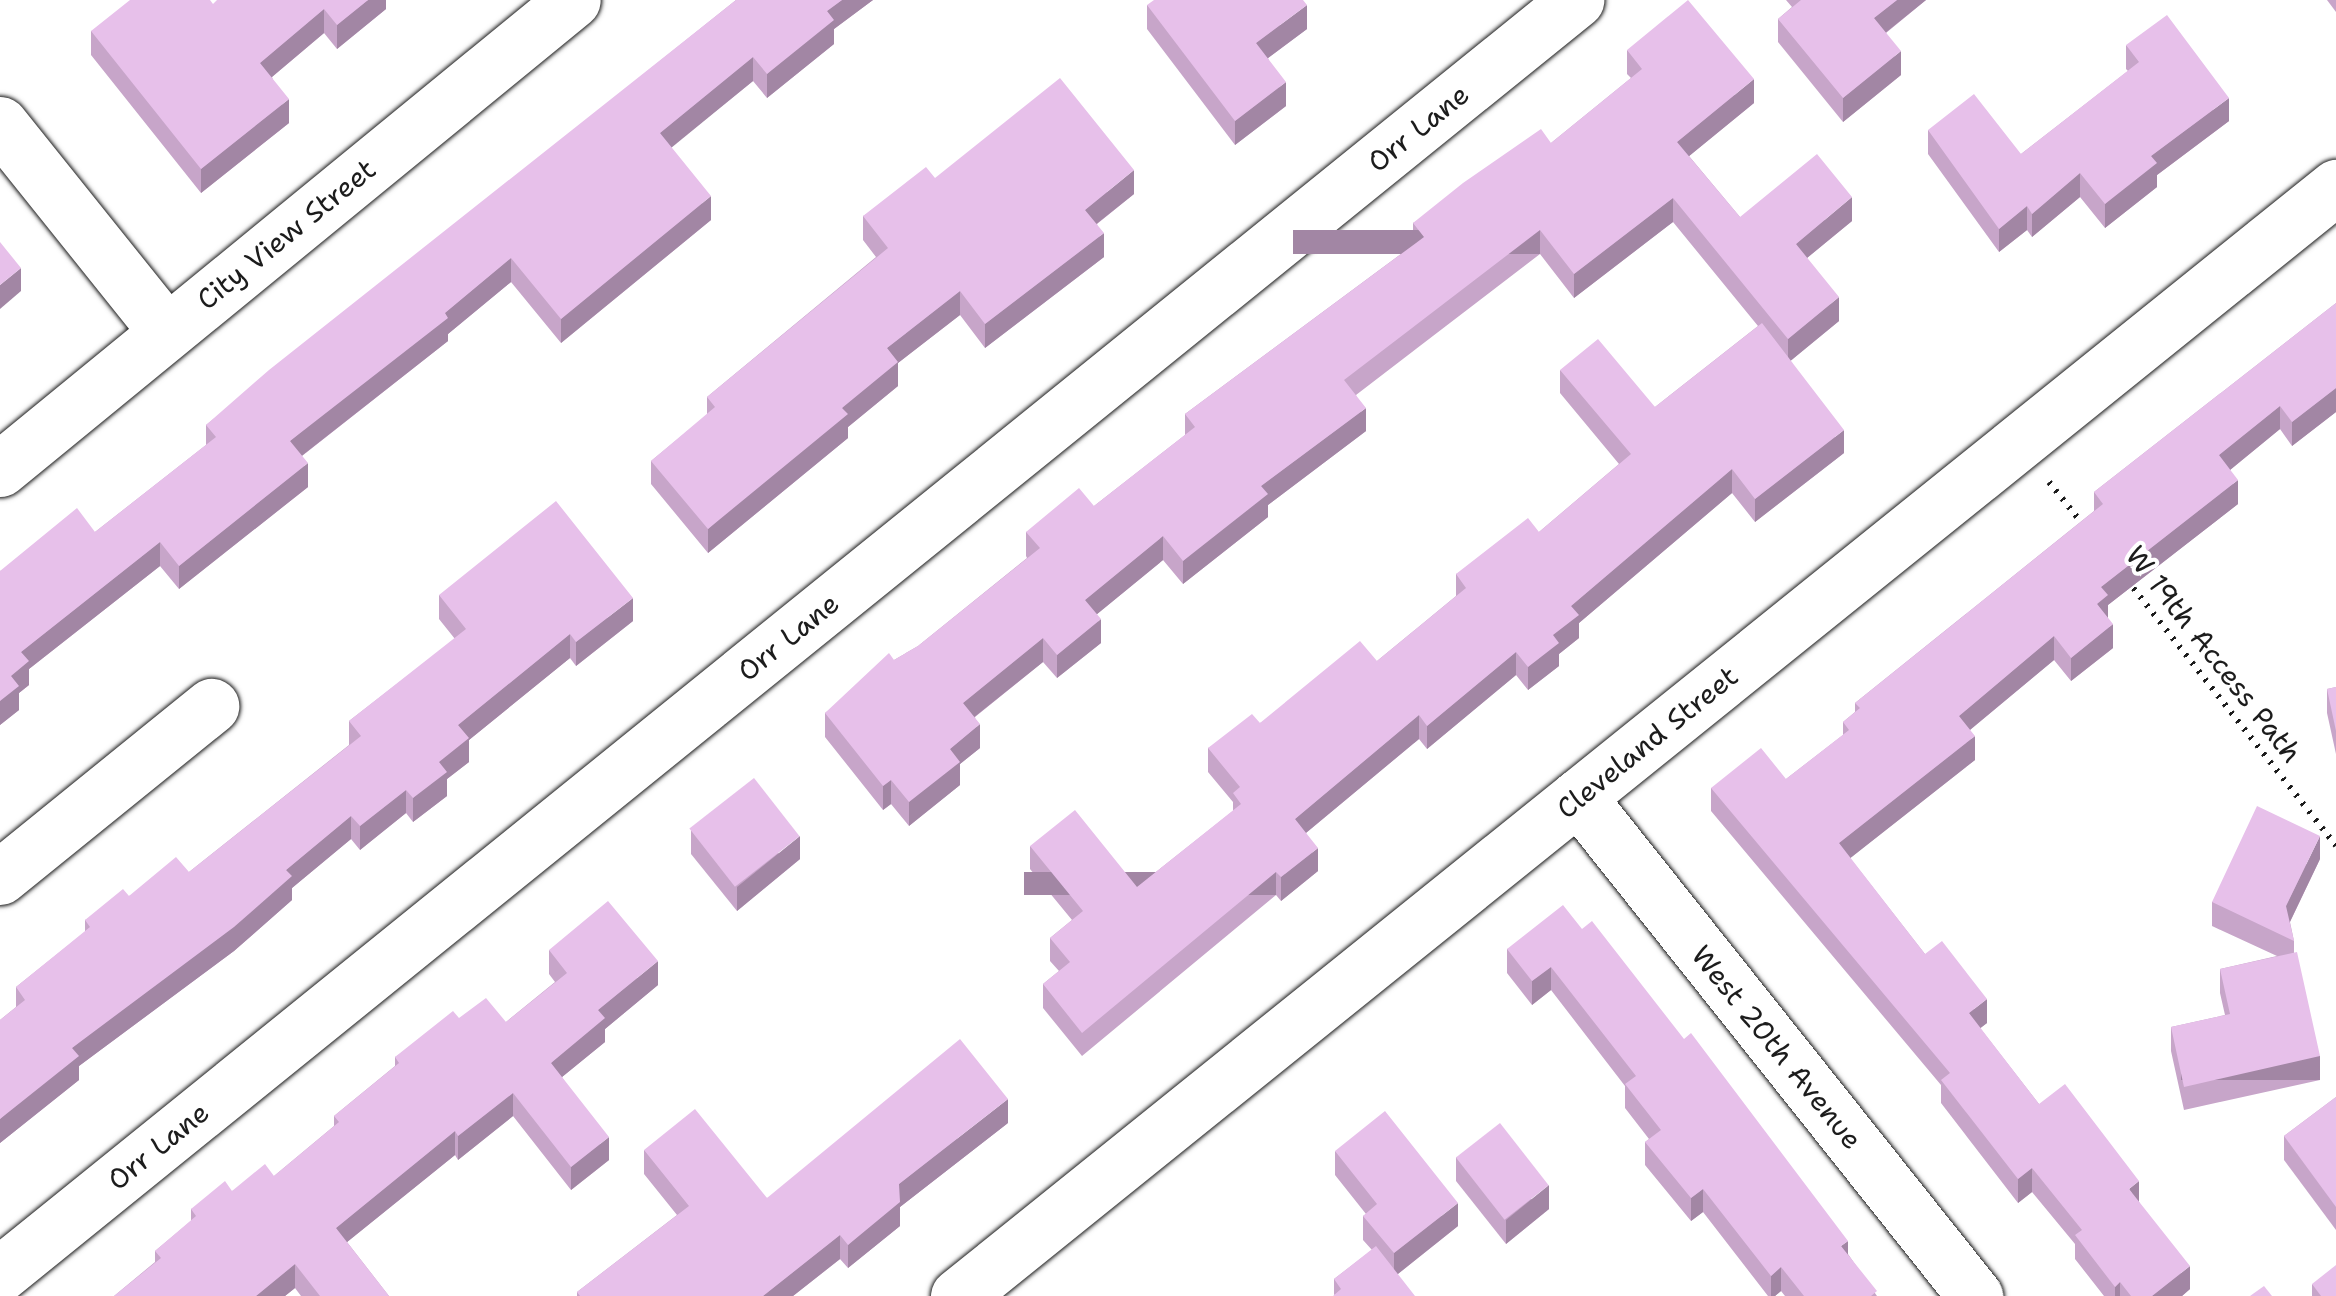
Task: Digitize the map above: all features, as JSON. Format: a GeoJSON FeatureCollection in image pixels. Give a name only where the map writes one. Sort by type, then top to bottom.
{"type":"FeatureCollection","features":[{"type":"Feature","properties":{"kind":"street","name":"City View Street"},"geometry":{"type":"LineString","coordinates":[[0,468],[573,0]]}},
{"type":"Feature","properties":{"kind":"street","name":"Orr Lane"},"geometry":{"type":"LineString","coordinates":[[0,1274],[1576,0]]}},
{"type":"Feature","properties":{"kind":"street"},"geometry":{"type":"LineString","coordinates":[[0,124],[166,331]]}},
{"type":"Feature","properties":{"kind":"street","name":"Cleveland Street"},"geometry":{"type":"LineString","coordinates":[[958,1296],[2336,187]]}},
{"type":"Feature","properties":{"kind":"street"},"geometry":{"type":"LineString","coordinates":[[0,877],[211,706]]}},
{"type":"Feature","properties":{"kind":"street","name":"West 20th Avenue"},"geometry":{"type":"LineString","coordinates":[[1578,797],[1975,1296]]}},
{"type":"Feature","properties":{"kind":"path","name":"W 19th Access Path"},"geometry":{"type":"LineString","coordinates":[[2018,443],[2092,536]]}},
{"type":"Feature","properties":{"kind":"path","name":"W 19th Access Path"},"geometry":{"type":"LineString","coordinates":[[2116,567],[2336,846]]}},
{"type":"Feature","properties":{"kind":"building"},"geometry":{"type":"Polygon","coordinates":[[[130,0],[210,0],[213,4],[217,0],[368,0],[337,25],[324,9],[260,63],[289,99],[201,169],[91,31],[130,0]]]}},
{"type":"Feature","properties":{"kind":"building"},"geometry":{"type":"Polygon","coordinates":[[[736,0],[842,0],[827,11],[834,20],[767,74],[753,57],[660,133],[711,196],[561,319],[511,258],[445,313],[448,318],[290,441],[308,463],[179,566],[160,542],[21,652],[29,661],[11,676],[19,686],[0,701],[0,571],[77,508],[95,532],[216,437],[206,425],[269,370],[736,0]]]}},
{"type":"Feature","properties":{"kind":"building"},"geometry":{"type":"Polygon","coordinates":[[[1154,0],[1303,0],[1307,5],[1256,43],[1286,82],[1235,121],[1147,5],[1154,0]]]}},
{"type":"Feature","properties":{"kind":"building"},"geometry":{"type":"Polygon","coordinates":[[[1688,0],[1754,79],[1677,142],[1740,217],[1817,154],[1852,197],[1796,244],[1839,297],[1788,339],[1673,198],[1574,274],[1540,230],[1344,380],[1366,408],[1261,486],[1268,494],[1183,561],[1163,536],[1085,600],[1101,619],[1057,655],[1043,638],[963,703],[980,724],[950,749],[960,762],[909,802],[891,780],[883,786],[825,713],[889,653],[894,660],[918,646],[1040,548],[1026,532],[1079,488],[1094,506],[1195,427],[1185,414],[1424,237],[1413,223],[1463,183],[1541,129],[1551,143],[1642,69],[1627,50],[1688,0]]]}},
{"type":"Feature","properties":{"kind":"building"},"geometry":{"type":"Polygon","coordinates":[[[1801,0],[1897,0],[1874,18],[1901,51],[1843,98],[1778,19],[1801,0]]]}},
{"type":"Feature","properties":{"kind":"building"},"geometry":{"type":"Polygon","coordinates":[[[2167,15],[2229,98],[2151,156],[2157,163],[2105,204],[2080,173],[2032,214],[2027,206],[1999,229],[1928,130],[1974,94],[2021,154],[2139,62],[2126,45],[2167,15]]]}},
{"type":"Feature","properties":{"kind":"building"},"geometry":{"type":"Polygon","coordinates":[[[1060,78],[1134,170],[1085,210],[1104,233],[985,324],[960,291],[887,348],[898,362],[842,408],[848,414],[708,529],[651,461],[715,407],[707,397],[888,248],[863,216],[926,167],[935,178],[1060,78]]]}},
{"type":"Feature","properties":{"kind":"building"},"geometry":{"type":"Polygon","coordinates":[[[0,242],[21,268],[0,285],[0,242]]]}},
{"type":"Feature","properties":{"kind":"building"},"geometry":{"type":"Polygon","coordinates":[[[2336,303],[2336,388],[2292,422],[2280,406],[2219,455],[2238,480],[2101,587],[2108,595],[2097,604],[2113,624],[2071,658],[2054,636],[1959,716],[1975,736],[1839,843],[1925,954],[1942,941],[1987,999],[1969,1013],[2039,1104],[2065,1084],[2139,1181],[2129,1189],[2190,1266],[2152,1296],[2131,1296],[2120,1282],[2115,1287],[2075,1235],[2082,1230],[2032,1168],[2018,1179],[1941,1080],[1950,1073],[1711,788],[1761,748],[1786,779],[1849,730],[1843,722],[1860,708],[1855,703],[2103,504],[2094,492],[2336,303]]]}},
{"type":"Feature","properties":{"kind":"building"},"geometry":{"type":"Polygon","coordinates":[[[1762,323],[1844,430],[1755,499],[1732,469],[1571,606],[1579,615],[1553,635],[1559,643],[1528,667],[1516,652],[1427,726],[1419,715],[1295,819],[1318,848],[1281,877],[1276,872],[1082,1033],[1043,984],[1070,962],[1050,938],[1083,911],[1030,846],[1075,810],[1137,887],[1241,804],[1233,793],[1240,787],[1208,748],[1252,714],[1260,723],[1360,641],[1377,661],[1466,588],[1456,574],[1528,518],[1539,532],[1631,454],[1560,370],[1598,339],[1655,407],[1762,323]]]}},
{"type":"Feature","properties":{"kind":"building"},"geometry":{"type":"Polygon","coordinates":[[[556,501],[633,598],[576,642],[570,634],[458,725],[469,738],[439,762],[447,772],[413,798],[406,790],[360,826],[351,816],[286,870],[292,876],[234,927],[72,1048],[79,1056],[0,1119],[0,1020],[25,1000],[16,987],[90,927],[85,920],[123,889],[129,896],[176,857],[189,872],[361,736],[349,721],[466,629],[439,595],[556,501]]]}},
{"type":"Feature","properties":{"kind":"building"},"geometry":{"type":"Polygon","coordinates":[[[2336,687],[2336,731],[2327,689],[2336,687]]]}},
{"type":"Feature","properties":{"kind":"building"},"geometry":{"type":"Polygon","coordinates":[[[754,778],[800,836],[735,887],[689,828],[754,778]]]}},
{"type":"Feature","properties":{"kind":"building"},"geometry":{"type":"Polygon","coordinates":[[[2257,806],[2320,836],[2286,906],[2294,941],[2212,902],[2257,806]]]}},
{"type":"Feature","properties":{"kind":"building"},"geometry":{"type":"Polygon","coordinates":[[[608,901],[658,961],[598,1010],[605,1018],[551,1063],[609,1137],[571,1167],[513,1093],[458,1136],[455,1131],[336,1228],[389,1296],[320,1296],[295,1264],[256,1296],[114,1296],[161,1258],[155,1251],[196,1216],[191,1209],[225,1181],[232,1191],[265,1164],[274,1176],[339,1122],[334,1116],[399,1063],[395,1057],[453,1011],[459,1018],[486,998],[506,1022],[567,973],[549,950],[608,901]]]}},
{"type":"Feature","properties":{"kind":"building"},"geometry":{"type":"Polygon","coordinates":[[[1563,905],[1582,929],[1592,921],[1684,1039],[1691,1033],[1848,1241],[1841,1246],[1877,1291],[1871,1296],[1804,1296],[1781,1267],[1771,1276],[1703,1189],[1691,1198],[1645,1142],[1661,1130],[1625,1084],[1636,1076],[1551,967],[1532,981],[1507,949],[1563,905]]]}},
{"type":"Feature","properties":{"kind":"building"},"geometry":{"type":"Polygon","coordinates":[[[2297,952],[2320,1056],[2184,1087],[2171,1027],[2230,1014],[2220,969],[2297,952]]]}},
{"type":"Feature","properties":{"kind":"building"},"geometry":{"type":"Polygon","coordinates":[[[960,1039],[1008,1099],[899,1184],[900,1202],[848,1245],[840,1235],[763,1296],[580,1296],[577,1292],[689,1206],[644,1150],[695,1109],[767,1198],[960,1039]]]}},
{"type":"Feature","properties":{"kind":"building"},"geometry":{"type":"Polygon","coordinates":[[[2336,1097],[2336,1207],[2284,1136],[2336,1097]]]}},
{"type":"Feature","properties":{"kind":"building"},"geometry":{"type":"Polygon","coordinates":[[[1385,1111],[1458,1203],[1394,1253],[1363,1216],[1377,1204],[1335,1151],[1385,1111]]]}},
{"type":"Feature","properties":{"kind":"building"},"geometry":{"type":"Polygon","coordinates":[[[1500,1123],[1549,1185],[1505,1220],[1456,1157],[1500,1123]]]}},
{"type":"Feature","properties":{"kind":"building"},"geometry":{"type":"Polygon","coordinates":[[[1376,1246],[1415,1296],[1333,1296],[1341,1289],[1334,1279],[1376,1246]]]}},
{"type":"Feature","properties":{"kind":"building"},"geometry":{"type":"Polygon","coordinates":[[[2336,1265],[2336,1296],[2321,1296],[2312,1284],[2336,1265]]]}},
{"type":"Feature","properties":{"kind":"building"},"geometry":{"type":"Polygon","coordinates":[[[2264,1286],[2272,1296],[2250,1296],[2264,1286]]]}}]}
